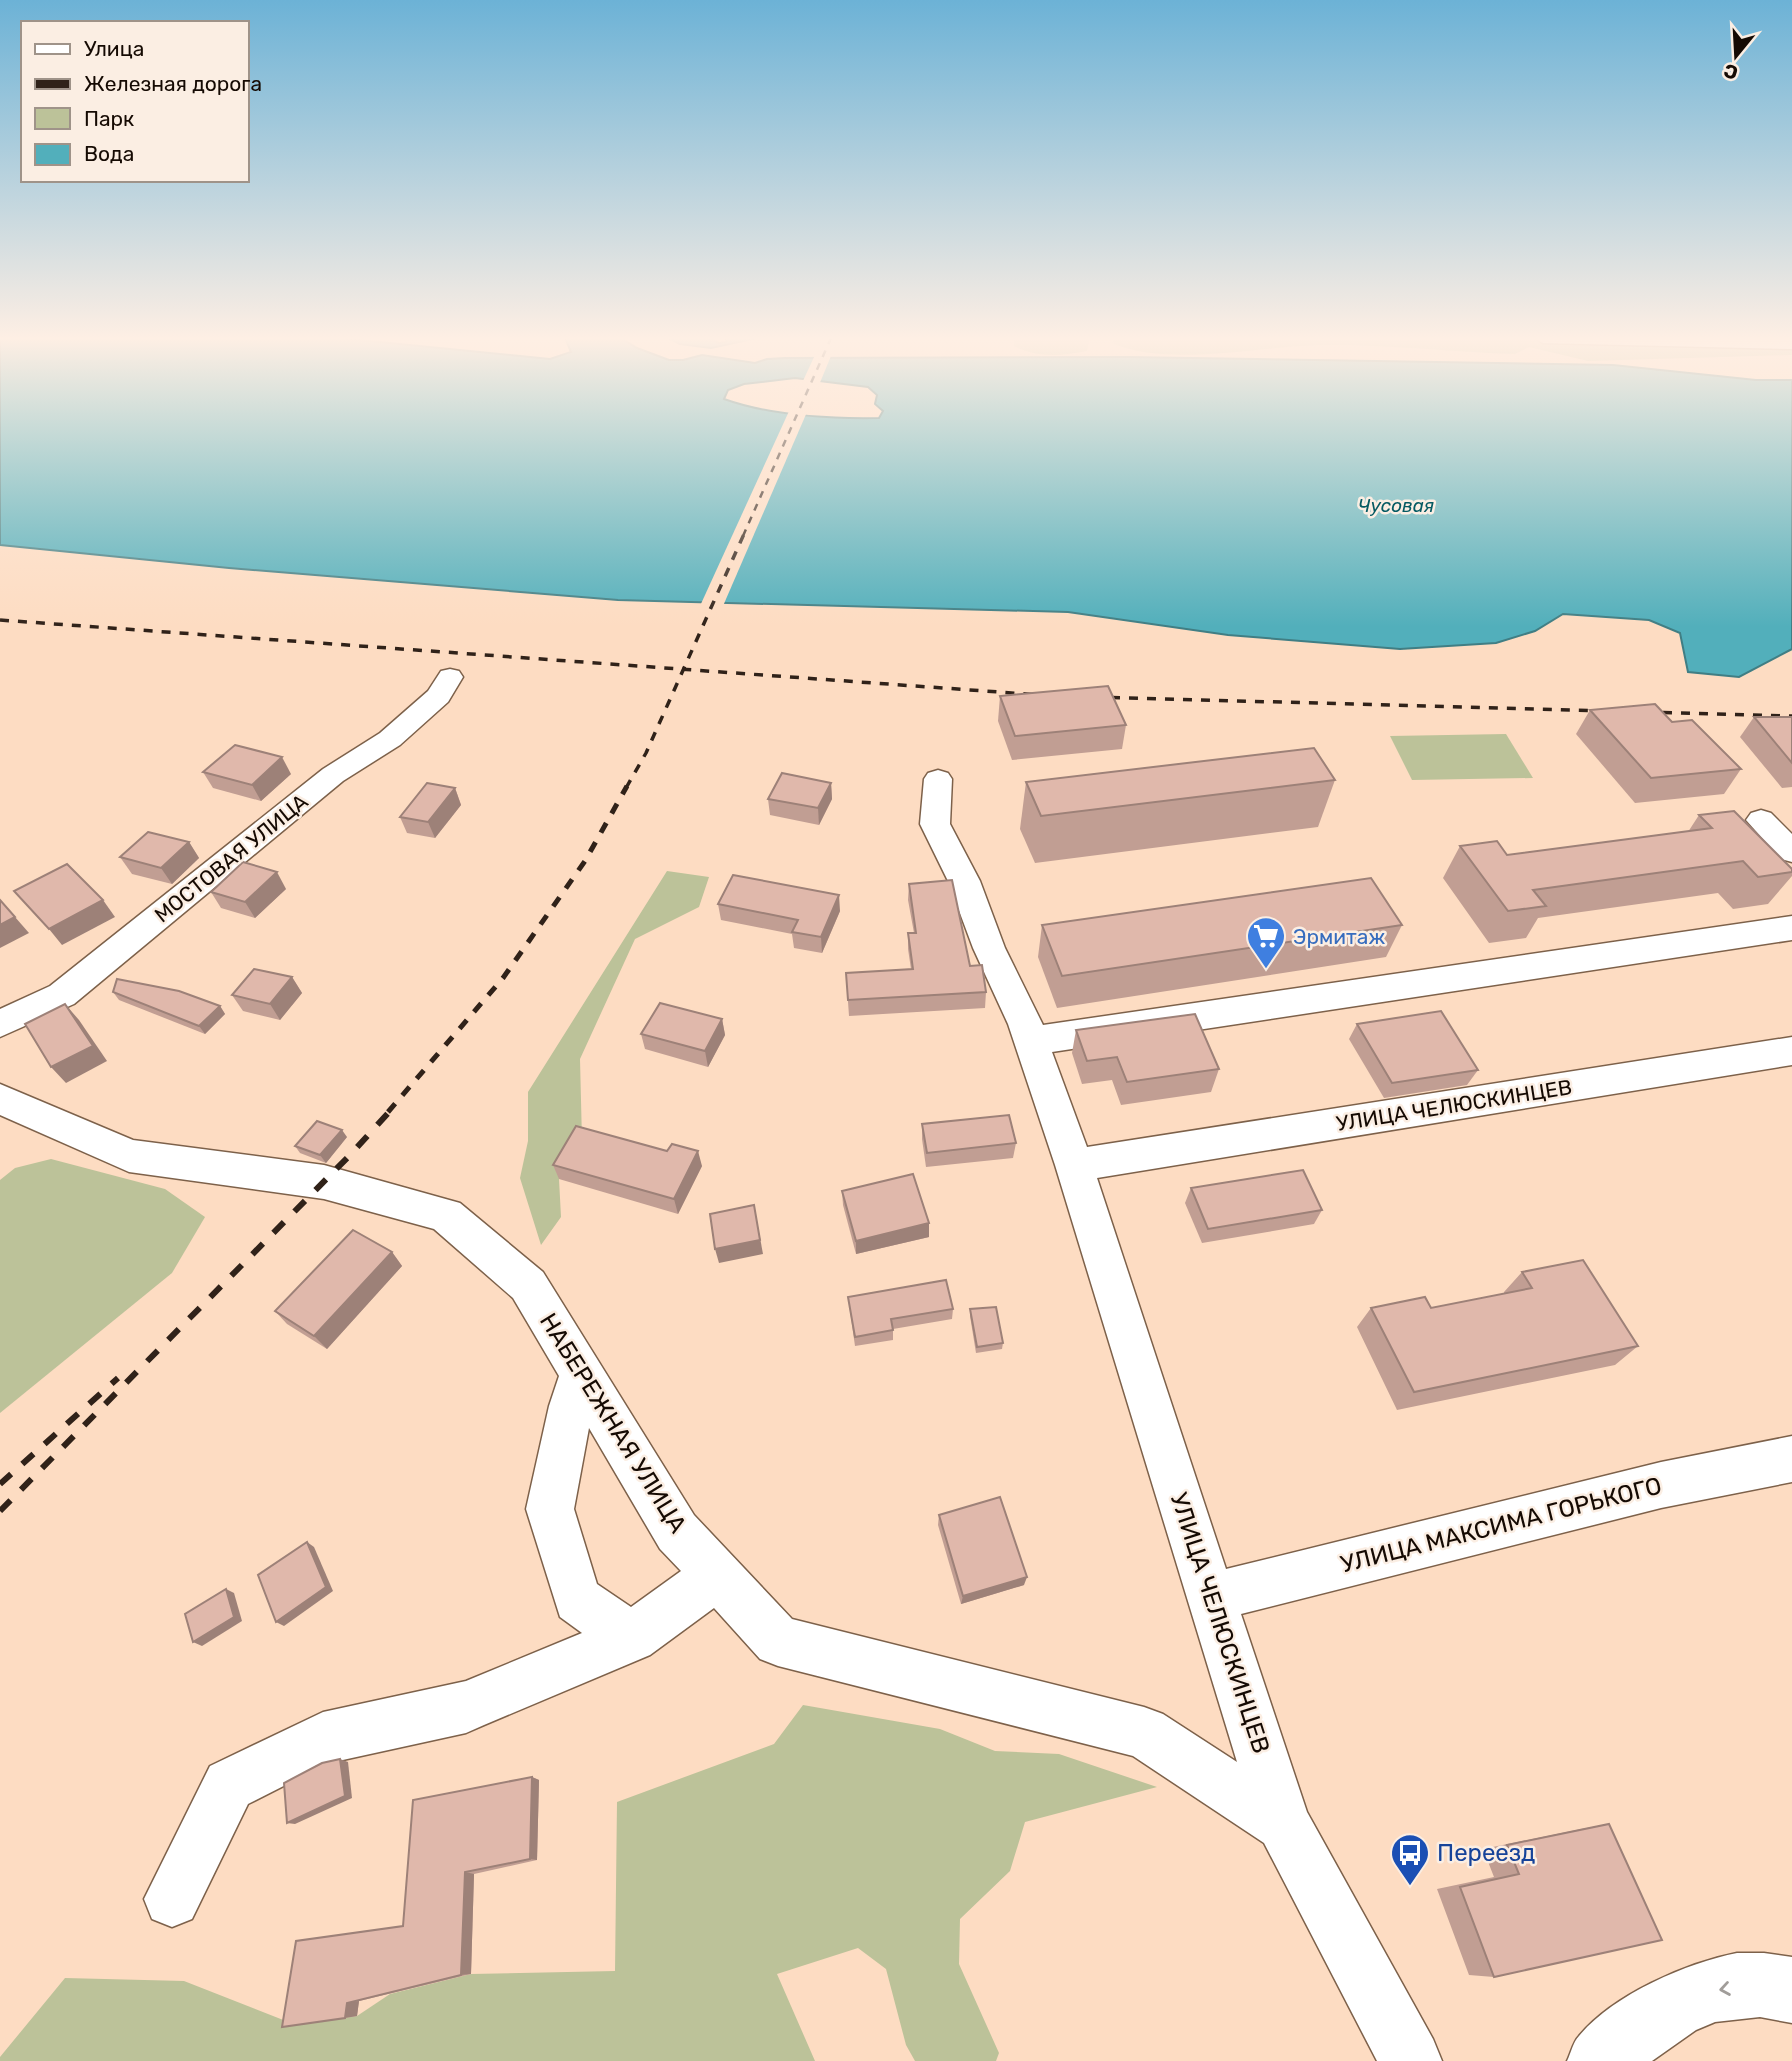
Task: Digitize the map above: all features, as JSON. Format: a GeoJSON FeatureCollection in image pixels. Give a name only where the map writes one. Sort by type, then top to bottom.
{"type":"FeatureCollection","features":[{"type":"Feature","properties":{"kind":"main road"},"geometry":{"type":"LineString","coordinates":[[1601,2061],[1622,2041],[1668,2008],[1716,1990],[1758,1984],[1792,1990]]}},
{"type":"Feature","properties":{"kind":"street","name":"МОСТОВАЯ УЛИЦА"},"geometry":{"type":"LineString","coordinates":[[0,1024],[62,995],[334,775],[390,739],[439,696],[450,677]]}},
{"type":"Feature","properties":{"kind":"street","name":"УЛИЦА ЧЕЛЮСКИНЦЕВ"},"geometry":{"type":"LineString","coordinates":[[938,779],[935,824],[964,881],[1031,1041],[1074,1165],[1283,1824],[1411,2061]]}},
{"type":"Feature","properties":{"kind":"street"},"geometry":{"type":"LineString","coordinates":[[1760,820],[1792,852]]}},
{"type":"Feature","properties":{"kind":"street"},"geometry":{"type":"LineString","coordinates":[[1031,1041],[1792,928]]}},
{"type":"Feature","properties":{"kind":"street","name":"УЛИЦА ЧЕЛЮСКИНЦЕВ"},"geometry":{"type":"LineString","coordinates":[[1074,1165],[1792,1051]]}},
{"type":"Feature","properties":{"kind":"street","name":"НАБЕРЕЖНАЯ УЛИЦА"},"geometry":{"type":"LineString","coordinates":[[0,1099],[129,1156],[324,1182],[446,1215],[528,1286],[677,1532],[778,1641],[1143,1734],[1283,1824]]}},
{"type":"Feature","properties":{"kind":"street"},"geometry":{"type":"LineString","coordinates":[[582,1374],[571,1406],[550,1509],[576,1600],[632,1637]]}},
{"type":"Feature","properties":{"kind":"street","name":"УЛИЦА МАКСИМА ГОРЬКОГО"},"geometry":{"type":"LineString","coordinates":[[1211,1597],[1661,1485],[1792,1459]]}},
{"type":"Feature","properties":{"kind":"street"},"geometry":{"type":"LineString","coordinates":[[172,1899],[229,1785],[323,1738],[466,1707],[632,1637],[717,1575]]}},
{"type":"Feature","properties":{"kind":"green space"},"geometry":{"type":"Polygon","coordinates":[[[1506,734],[1533,778],[1412,780],[1390,736],[1506,734]]]}},
{"type":"Feature","properties":{"kind":"green space"},"geometry":{"type":"Polygon","coordinates":[[[667,871],[709,877],[699,907],[635,939],[580,1059],[582,1141],[559,1179],[561,1217],[541,1245],[520,1178],[528,1141],[528,1092],[667,871]]]}},
{"type":"Feature","properties":{"kind":"green space"},"geometry":{"type":"Polygon","coordinates":[[[51,1159],[165,1189],[205,1217],[172,1273],[0,1413],[0,1180],[15,1168],[51,1159]]]}},
{"type":"Feature","properties":{"kind":"green space"},"geometry":{"type":"Polygon","coordinates":[[[803,1705],[940,1729],[995,1751],[1059,1754],[1157,1787],[1025,1822],[1010,1871],[960,1919],[959,1964],[999,2053],[996,2061],[915,2061],[906,2045],[886,1969],[858,1948],[777,1974],[815,2061],[0,2061],[0,2057],[65,1978],[184,1981],[296,2025],[357,2016],[390,1994],[471,1974],[615,1971],[617,1802],[774,1744],[803,1705]]]}},
{"type":"Feature","properties":{"kind":"water","name":"Чусовая"},"geometry":{"type":"Polygon","coordinates":[[[0,434],[1792,434],[1792,649],[1739,677],[1688,672],[1680,633],[1649,620],[1563,614],[1535,631],[1496,643],[1400,649],[1228,635],[1068,612],[618,600],[229,568],[0,545],[0,434]]]}},
{"type":"Feature","properties":{"kind":"pier"},"geometry":{"type":"Polygon","coordinates":[[[778,434],[797,434],[723,606],[700,606],[778,434]]]}},
{"type":"Feature","properties":{"kind":"building"},"geometry":{"type":"Polygon","coordinates":[[[1108,686],[1126,725],[1015,736],[1000,696],[1108,686]]]}},
{"type":"Feature","properties":{"kind":"building"},"geometry":{"type":"Polygon","coordinates":[[[1655,704],[1672,722],[1692,720],[1741,769],[1651,778],[1590,710],[1655,704]]]}},
{"type":"Feature","properties":{"kind":"building"},"geometry":{"type":"Polygon","coordinates":[[[1754,717],[1792,717],[1792,763],[1754,717]]]}},
{"type":"Feature","properties":{"kind":"building"},"geometry":{"type":"Polygon","coordinates":[[[235,745],[282,757],[252,785],[203,772],[235,745]]]}},
{"type":"Feature","properties":{"kind":"building"},"geometry":{"type":"Polygon","coordinates":[[[1314,748],[1335,780],[1041,816],[1026,782],[1314,748]]]}},
{"type":"Feature","properties":{"kind":"building"},"geometry":{"type":"Polygon","coordinates":[[[782,773],[831,783],[818,808],[768,799],[782,773]]]}},
{"type":"Feature","properties":{"kind":"building"},"geometry":{"type":"Polygon","coordinates":[[[427,783],[455,788],[428,822],[400,817],[427,783]]]}},
{"type":"Feature","properties":{"kind":"building"},"geometry":{"type":"Polygon","coordinates":[[[1734,811],[1792,872],[1758,877],[1743,861],[1533,890],[1546,906],[1508,911],[1460,846],[1497,841],[1507,855],[1712,828],[1699,815],[1734,811]]]}},
{"type":"Feature","properties":{"kind":"building"},"geometry":{"type":"Polygon","coordinates":[[[148,832],[189,842],[161,868],[120,857],[148,832]]]}},
{"type":"Feature","properties":{"kind":"building"},"geometry":{"type":"Polygon","coordinates":[[[243,862],[277,872],[245,902],[211,892],[243,862]]]}},
{"type":"Feature","properties":{"kind":"building"},"geometry":{"type":"Polygon","coordinates":[[[67,864],[103,900],[49,929],[14,891],[67,864]]]}},
{"type":"Feature","properties":{"kind":"building"},"geometry":{"type":"Polygon","coordinates":[[[733,875],[839,895],[821,937],[792,932],[798,920],[718,904],[733,875]]]}},
{"type":"Feature","properties":{"kind":"building"},"geometry":{"type":"Polygon","coordinates":[[[1371,878],[1402,925],[1062,976],[1042,925],[1371,878]]]}},
{"type":"Feature","properties":{"kind":"building"},"geometry":{"type":"Polygon","coordinates":[[[952,880],[970,966],[982,965],[986,992],[848,1000],[846,973],[913,969],[908,933],[916,933],[909,884],[952,880]]]}},
{"type":"Feature","properties":{"kind":"building"},"geometry":{"type":"Polygon","coordinates":[[[0,900],[15,917],[0,925],[0,900]]]}},
{"type":"Feature","properties":{"kind":"building"},"geometry":{"type":"Polygon","coordinates":[[[254,969],[292,977],[270,1004],[232,995],[254,969]]]}},
{"type":"Feature","properties":{"kind":"building"},"geometry":{"type":"Polygon","coordinates":[[[117,979],[179,991],[220,1006],[199,1026],[113,992],[117,979]]]}},
{"type":"Feature","properties":{"kind":"building"},"geometry":{"type":"Polygon","coordinates":[[[660,1003],[722,1019],[705,1051],[641,1034],[660,1003]]]}},
{"type":"Feature","properties":{"kind":"building"},"geometry":{"type":"Polygon","coordinates":[[[65,1004],[93,1046],[51,1067],[25,1024],[65,1004]]]}},
{"type":"Feature","properties":{"kind":"building"},"geometry":{"type":"Polygon","coordinates":[[[1441,1011],[1478,1070],[1392,1083],[1357,1024],[1441,1011]]]}},
{"type":"Feature","properties":{"kind":"building"},"geometry":{"type":"Polygon","coordinates":[[[1195,1014],[1219,1069],[1127,1082],[1117,1057],[1087,1061],[1076,1030],[1195,1014]]]}},
{"type":"Feature","properties":{"kind":"building"},"geometry":{"type":"Polygon","coordinates":[[[1009,1115],[1016,1143],[927,1153],[922,1124],[1009,1115]]]}},
{"type":"Feature","properties":{"kind":"building"},"geometry":{"type":"Polygon","coordinates":[[[317,1121],[342,1130],[320,1155],[295,1146],[317,1121]]]}},
{"type":"Feature","properties":{"kind":"building"},"geometry":{"type":"Polygon","coordinates":[[[576,1126],[667,1151],[672,1144],[698,1151],[674,1199],[553,1165],[576,1126]]]}},
{"type":"Feature","properties":{"kind":"building"},"geometry":{"type":"Polygon","coordinates":[[[1303,1170],[1322,1210],[1208,1229],[1191,1188],[1303,1170]]]}},
{"type":"Feature","properties":{"kind":"building"},"geometry":{"type":"Polygon","coordinates":[[[913,1174],[929,1223],[856,1241],[842,1191],[913,1174]]]}},
{"type":"Feature","properties":{"kind":"building"},"geometry":{"type":"Polygon","coordinates":[[[754,1205],[760,1240],[715,1249],[710,1214],[754,1205]]]}},
{"type":"Feature","properties":{"kind":"building"},"geometry":{"type":"Polygon","coordinates":[[[353,1230],[392,1252],[314,1336],[275,1311],[353,1230]]]}},
{"type":"Feature","properties":{"kind":"building"},"geometry":{"type":"Polygon","coordinates":[[[1583,1260],[1638,1346],[1414,1392],[1371,1308],[1425,1297],[1431,1308],[1532,1288],[1522,1272],[1583,1260]]]}},
{"type":"Feature","properties":{"kind":"building"},"geometry":{"type":"Polygon","coordinates":[[[946,1280],[953,1309],[891,1319],[893,1330],[855,1337],[848,1297],[946,1280]]]}},
{"type":"Feature","properties":{"kind":"building"},"geometry":{"type":"Polygon","coordinates":[[[996,1307],[1003,1343],[977,1347],[970,1309],[996,1307]]]}},
{"type":"Feature","properties":{"kind":"building"},"geometry":{"type":"Polygon","coordinates":[[[1000,1497],[1027,1577],[963,1596],[939,1515],[1000,1497]]]}},
{"type":"Feature","properties":{"kind":"building"},"geometry":{"type":"Polygon","coordinates":[[[307,1542],[326,1587],[276,1622],[258,1575],[307,1542]]]}},
{"type":"Feature","properties":{"kind":"building"},"geometry":{"type":"Polygon","coordinates":[[[226,1589],[234,1617],[193,1642],[185,1614],[226,1589]]]}},
{"type":"Feature","properties":{"kind":"building"},"geometry":{"type":"Polygon","coordinates":[[[340,1759],[345,1796],[287,1823],[284,1783],[322,1763],[340,1759]]]}},
{"type":"Feature","properties":{"kind":"building"},"geometry":{"type":"Polygon","coordinates":[[[532,1777],[530,1859],[465,1872],[461,1975],[347,2003],[345,2018],[282,2027],[296,1941],[403,1926],[413,1800],[532,1777]]]}},
{"type":"Feature","properties":{"kind":"building"},"geometry":{"type":"Polygon","coordinates":[[[1609,1824],[1662,1940],[1494,1977],[1460,1887],[1519,1874],[1507,1845],[1609,1824]]]}},
{"type":"Feature","properties":{"kind":"railway"},"geometry":{"type":"LineString","coordinates":[[743,536],[788,434]]}},
{"type":"Feature","properties":{"kind":"railway"},"geometry":{"type":"LineString","coordinates":[[683,669],[744,534]]}},
{"type":"Feature","properties":{"kind":"railway"},"geometry":{"type":"LineString","coordinates":[[0,620],[683,669]]}},
{"type":"Feature","properties":{"kind":"railway"},"geometry":{"type":"LineString","coordinates":[[626,788],[646,753],[683,669]]}},
{"type":"Feature","properties":{"kind":"railway"},"geometry":{"type":"LineString","coordinates":[[683,669],[1040,695]]}},
{"type":"Feature","properties":{"kind":"railway"},"geometry":{"type":"LineString","coordinates":[[1093,697],[1610,711]]}},
{"type":"Feature","properties":{"kind":"railway"},"geometry":{"type":"LineString","coordinates":[[1645,712],[1792,716]]}},
{"type":"Feature","properties":{"kind":"railway"},"geometry":{"type":"LineString","coordinates":[[388,1112],[503,978],[585,861],[627,786]]}},
{"type":"Feature","properties":{"kind":"railway"},"geometry":{"type":"LineString","coordinates":[[0,1511],[390,1111]]}},
{"type":"Feature","properties":{"kind":"railway"},"geometry":{"type":"LineString","coordinates":[[0,1484],[118,1378]]}},
{"type":"Feature","properties":{"kind":"place","name":"Эрмитаж"},"geometry":{"type":"Point","coordinates":[1266,970]}},
{"type":"Feature","properties":{"kind":"place","name":"Переезд"},"geometry":{"type":"Point","coordinates":[1410,1887]}}]}
